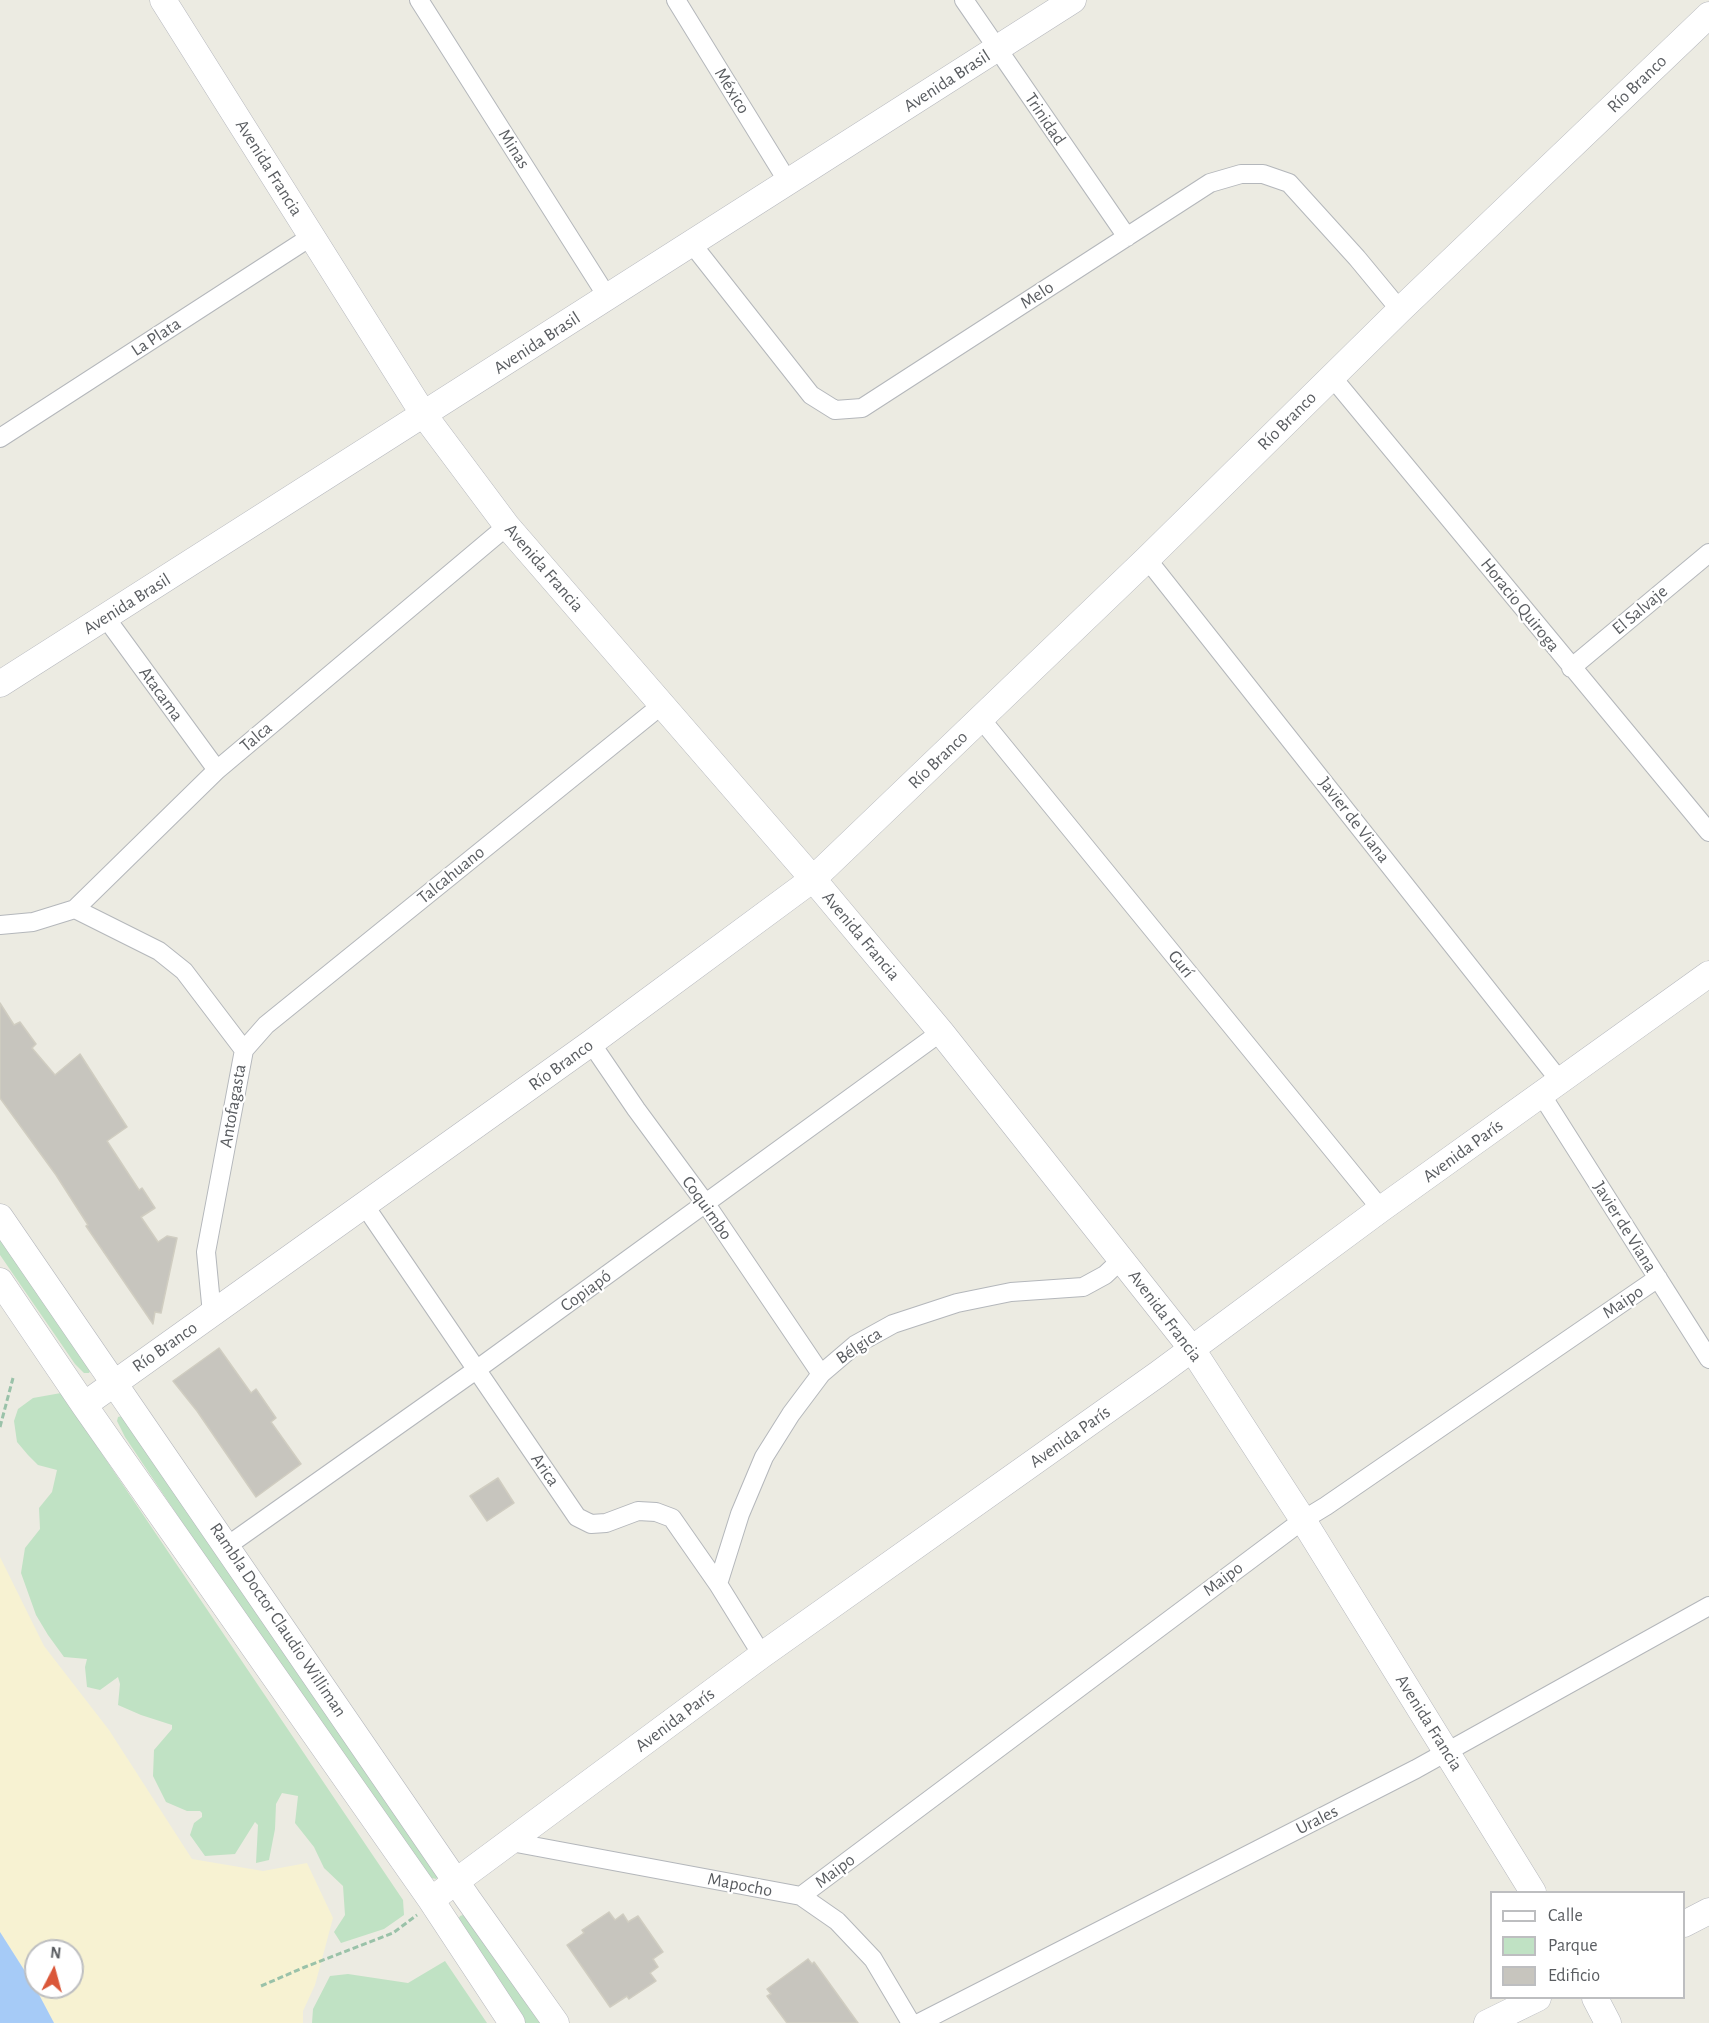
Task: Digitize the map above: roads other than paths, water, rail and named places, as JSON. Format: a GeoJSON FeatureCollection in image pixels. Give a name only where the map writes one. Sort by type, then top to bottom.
{"type":"FeatureCollection","features":[{"type":"Feature","properties":{"kind":"street","name":"Avenida Francia"},"geometry":{"type":"LineString","coordinates":[[163,0],[424,415],[507,526],[663,704],[941,1032],[1192,1349],[1302,1520],[1532,1891]]}},
{"type":"Feature","properties":{"kind":"street","name":"Minas"},"geometry":{"type":"LineString","coordinates":[[419,0],[608,297]]}},
{"type":"Feature","properties":{"kind":"street","name":"México"},"geometry":{"type":"LineString","coordinates":[[676,0],[789,182]]}},
{"type":"Feature","properties":{"kind":"street","name":"Trinidad"},"geometry":{"type":"LineString","coordinates":[[964,0],[1127,237]]}},
{"type":"Feature","properties":{"kind":"street","name":"Avenida Brasil"},"geometry":{"type":"LineString","coordinates":[[0,684],[1073,0]]}},
{"type":"Feature","properties":{"kind":"street","name":"Río Branco"},"geometry":{"type":"LineString","coordinates":[[84,1405],[591,1043],[813,879],[1147,559],[1400,310],[1709,15]]}},
{"type":"Feature","properties":{"kind":"street","name":"Melo"},"geometry":{"type":"LineString","coordinates":[[692,244],[811,395],[835,410],[862,408],[1210,183],[1241,174],[1263,174],[1289,183],[1357,258],[1400,310]]}},
{"type":"Feature","properties":{"kind":"street","name":"La Plata"},"geometry":{"type":"LineString","coordinates":[[0,438],[312,236]]}},
{"type":"Feature","properties":{"kind":"street","name":"Horacio Quiroga"},"geometry":{"type":"LineString","coordinates":[[1332,377],[1709,832]]}},
{"type":"Feature","properties":{"kind":"street","name":"Talca"},"geometry":{"type":"LineString","coordinates":[[0,926],[33,922],[75,909],[217,770],[507,526]]}},
{"type":"Feature","properties":{"kind":"street","name":"El Salvaje"},"geometry":{"type":"LineString","coordinates":[[1571,668],[1709,553]]}},
{"type":"Feature","properties":{"kind":"street","name":"Javier de Viana"},"geometry":{"type":"LineString","coordinates":[[1147,559],[1551,1088],[1658,1278],[1709,1359]]}},
{"type":"Feature","properties":{"kind":"street","name":"Atacama"},"geometry":{"type":"LineString","coordinates":[[106,618],[217,770]]}},
{"type":"Feature","properties":{"kind":"street","name":"Talcahuano"},"geometry":{"type":"LineString","coordinates":[[244,1050],[266,1025],[663,704]]}},
{"type":"Feature","properties":{"kind":"street","name":"Gurí"},"geometry":{"type":"LineString","coordinates":[[981,719],[1381,1209]]}},
{"type":"Feature","properties":{"kind":"street","name":"Antofagasta"},"geometry":{"type":"LineString","coordinates":[[75,909],[159,951],[184,971],[244,1050],[206,1252],[212,1314]]}},
{"type":"Feature","properties":{"kind":"street","name":"Avenida París"},"geometry":{"type":"LineString","coordinates":[[431,1900],[762,1655],[1192,1349],[1381,1209],[1709,974]]}},
{"type":"Feature","properties":{"kind":"street","name":"Copiapó"},"geometry":{"type":"LineString","coordinates":[[227,1546],[476,1370],[941,1032]]}},
{"type":"Feature","properties":{"kind":"street","name":"Coquimbo"},"geometry":{"type":"LineString","coordinates":[[591,1043],[706,1204],[821,1374]]}},
{"type":"Feature","properties":{"kind":"street","name":"Arica"},"geometry":{"type":"LineString","coordinates":[[365,1206],[577,1517],[591,1524],[606,1523],[638,1511],[656,1512],[672,1518],[718,1584],[762,1655]]}},
{"type":"Feature","properties":{"kind":"street","name":"Rambla Doctor Claudio Williman"},"geometry":{"type":"LineString","coordinates":[[0,1217],[556,2023]]}},
{"type":"Feature","properties":{"kind":"street","name":"Bélgica"},"geometry":{"type":"LineString","coordinates":[[718,1584],[740,1514],[764,1457],[791,1414],[821,1374],[855,1346],[893,1324],[957,1303],[1011,1292],[1083,1287],[1105,1275],[1122,1260]]}},
{"type":"Feature","properties":{"kind":"street","name":"Maipo"},"geometry":{"type":"LineString","coordinates":[[801,1896],[1302,1520],[1658,1278]]}},
{"type":"Feature","properties":{"kind":"street","name":"Rambla Doctor Claudio Williman"},"geometry":{"type":"LineString","coordinates":[[0,1281],[84,1405],[431,1900],[512,2023]]}},
{"type":"Feature","properties":{"kind":"street","name":"Urales"},"geometry":{"type":"LineString","coordinates":[[919,2023],[1446,1752],[1709,1606]]}},
{"type":"Feature","properties":{"kind":"street","name":"Mapocho"},"geometry":{"type":"LineString","coordinates":[[511,1842],[801,1896],[837,1921],[873,1959],[911,2023]]}},
{"type":"Feature","properties":{"kind":"street"},"geometry":{"type":"LineString","coordinates":[[1685,1923],[1709,1911]]}},
{"type":"Feature","properties":{"kind":"street"},"geometry":{"type":"LineString","coordinates":[[1487,2023],[1536,1999]]}},
{"type":"Feature","properties":{"kind":"street"},"geometry":{"type":"LineString","coordinates":[[1596,1999],[1608,2023]]}},
{"type":"Feature","properties":{"kind":"water"},"geometry":{"type":"Polygon","coordinates":[[[0,1932],[24,1970],[24,1999],[41,1999],[54,2023],[0,2023],[0,1932]]]}}]}
